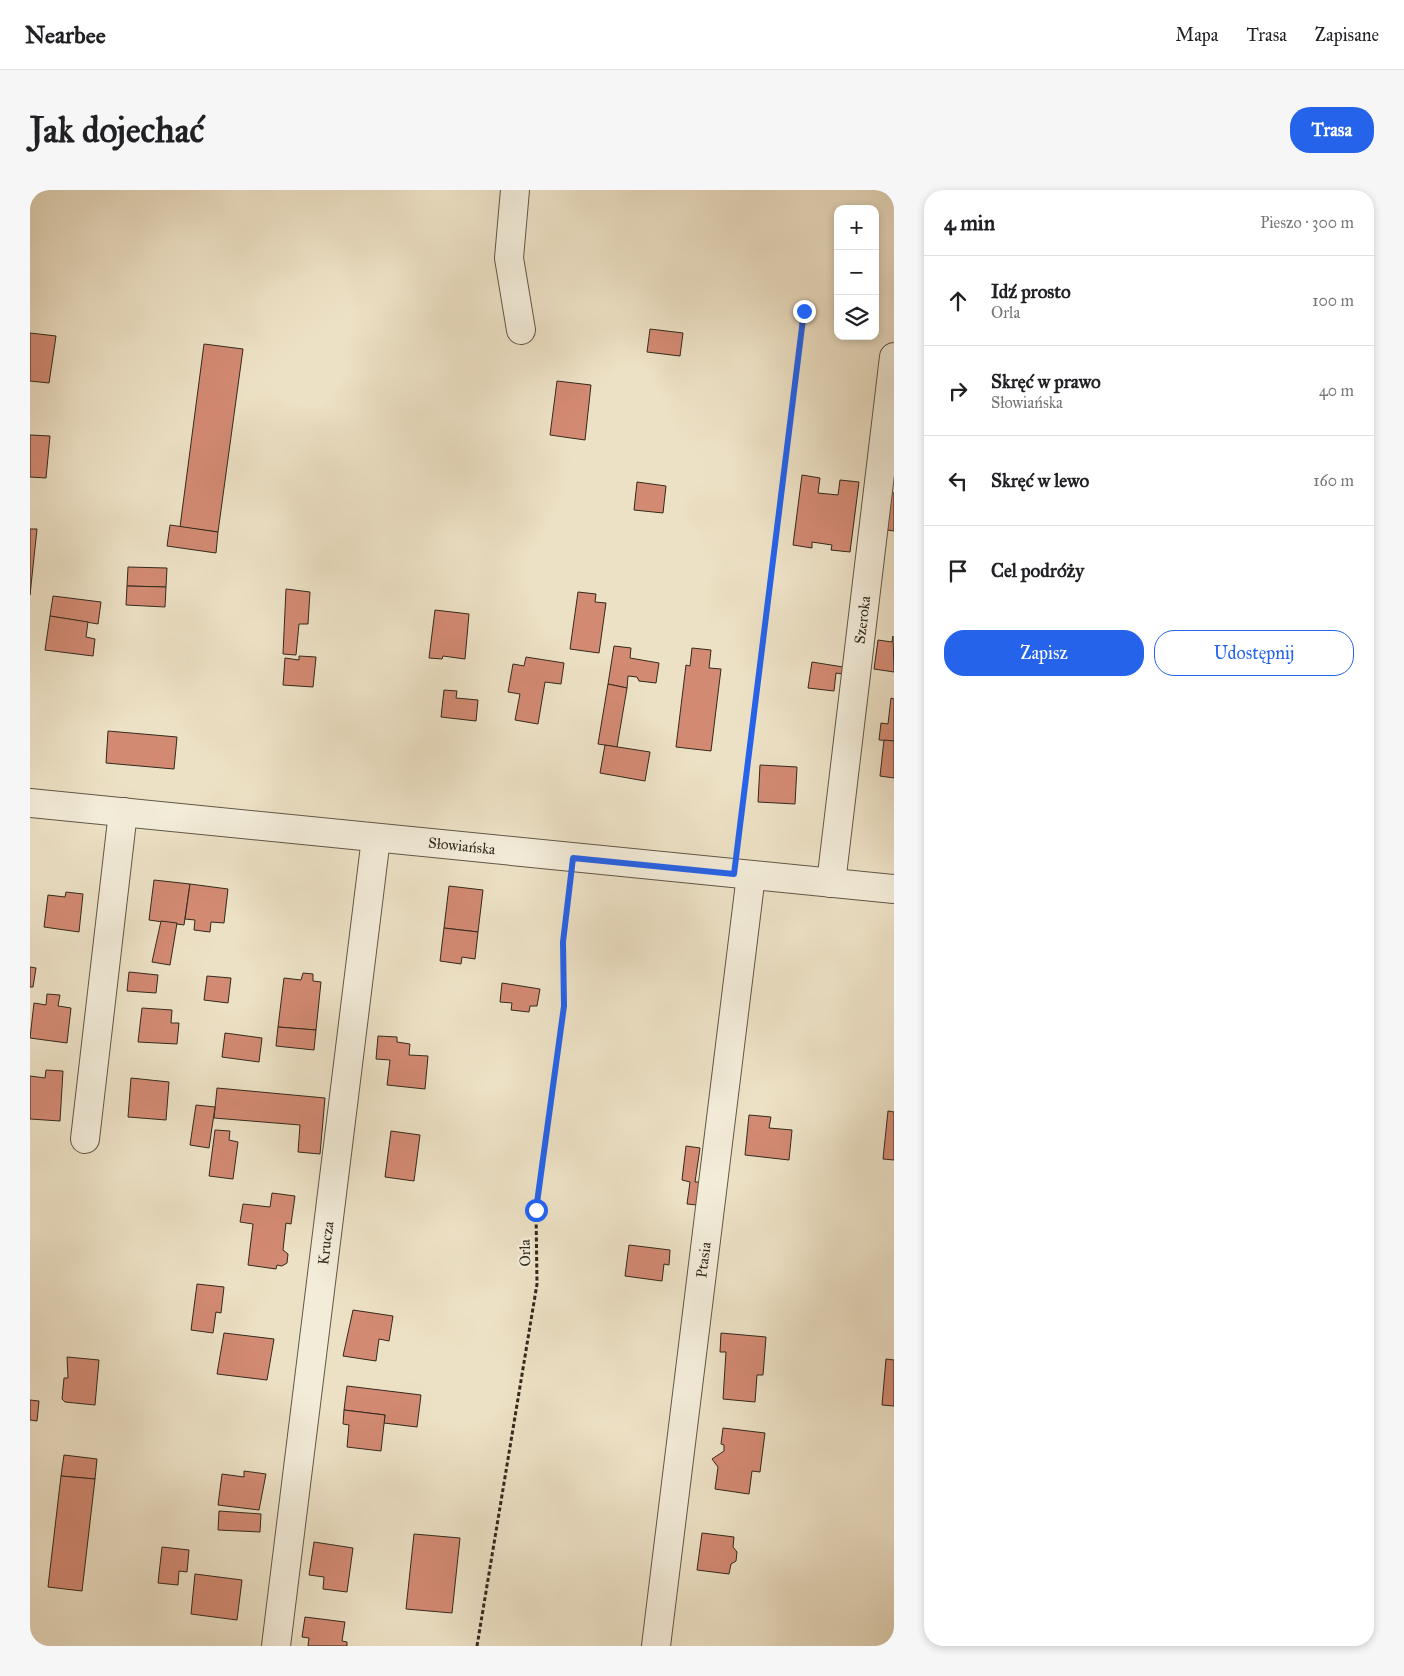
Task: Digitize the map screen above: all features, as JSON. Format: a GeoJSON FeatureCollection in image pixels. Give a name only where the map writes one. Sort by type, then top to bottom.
{"type":"FeatureCollection","features":[{"type":"Feature","properties":{"kind":"street"},"geometry":{"type":"LineString","coordinates":[[515,190],[509,258],[521,330]]}},
{"type":"Feature","properties":{"kind":"street","name":"Szeroka"},"geometry":{"type":"LineString","coordinates":[[831,883],[894,358]]}},
{"type":"Feature","properties":{"kind":"street","name":"Słowiańska"},"geometry":{"type":"LineString","coordinates":[[30,803],[894,889]]}},
{"type":"Feature","properties":{"kind":"street"},"geometry":{"type":"LineString","coordinates":[[86,1140],[123,812]]}},
{"type":"Feature","properties":{"kind":"street","name":"Krucza"},"geometry":{"type":"LineString","coordinates":[[276,1646],[376,838]]}},
{"type":"Feature","properties":{"kind":"street","name":"Ptasia"},"geometry":{"type":"LineString","coordinates":[[656,1646],[742,874]]}},
{"type":"Feature","properties":{"kind":"path"},"geometry":{"type":"LineString","coordinates":[[742,874],[804,311]]}},
{"type":"Feature","properties":{"kind":"path","name":"Orla"},"geometry":{"type":"LineString","coordinates":[[477,1646],[537,1284],[536,1210],[564,1006],[563,942],[573,858]]}},
{"type":"Feature","properties":{"kind":"building"},"geometry":{"type":"Polygon","coordinates":[[[650,329],[683,333],[680,356],[647,352],[650,329]]]}},
{"type":"Feature","properties":{"kind":"building"},"geometry":{"type":"Polygon","coordinates":[[[30,333],[56,336],[49,383],[30,381],[30,333]]]}},
{"type":"Feature","properties":{"kind":"building"},"geometry":{"type":"Polygon","coordinates":[[[204,344],[243,349],[218,532],[180,527],[204,344]]]}},
{"type":"Feature","properties":{"kind":"building"},"geometry":{"type":"Polygon","coordinates":[[[557,381],[591,385],[585,440],[550,435],[557,381]]]}},
{"type":"Feature","properties":{"kind":"building"},"geometry":{"type":"Polygon","coordinates":[[[30,435],[50,436],[46,478],[30,477],[30,435]]]}},
{"type":"Feature","properties":{"kind":"building"},"geometry":{"type":"Polygon","coordinates":[[[802,475],[820,478],[818,493],[838,495],[840,480],[859,482],[850,552],[831,550],[832,545],[812,542],[812,548],[793,545],[802,475]]]}},
{"type":"Feature","properties":{"kind":"building"},"geometry":{"type":"Polygon","coordinates":[[[637,482],[666,486],[663,513],[634,510],[637,482]]]}},
{"type":"Feature","properties":{"kind":"building"},"geometry":{"type":"Polygon","coordinates":[[[886,492],[894,493],[894,531],[881,529],[886,492]]]}},
{"type":"Feature","properties":{"kind":"building"},"geometry":{"type":"Polygon","coordinates":[[[170,525],[218,532],[216,553],[167,546],[170,525]]]}},
{"type":"Feature","properties":{"kind":"building"},"geometry":{"type":"Polygon","coordinates":[[[30,529],[37,529],[30,595],[30,529]]]}},
{"type":"Feature","properties":{"kind":"building"},"geometry":{"type":"Polygon","coordinates":[[[128,567],[167,568],[166,587],[127,586],[128,567]]]}},
{"type":"Feature","properties":{"kind":"building"},"geometry":{"type":"Polygon","coordinates":[[[127,586],[166,587],[165,607],[126,605],[127,586]]]}},
{"type":"Feature","properties":{"kind":"building"},"geometry":{"type":"Polygon","coordinates":[[[286,589],[310,592],[308,624],[299,624],[296,655],[283,654],[286,589]]]}},
{"type":"Feature","properties":{"kind":"building"},"geometry":{"type":"Polygon","coordinates":[[[578,592],[596,594],[595,602],[606,603],[599,653],[570,649],[578,592]]]}},
{"type":"Feature","properties":{"kind":"building"},"geometry":{"type":"Polygon","coordinates":[[[53,596],[101,602],[98,624],[50,616],[53,596]]]}},
{"type":"Feature","properties":{"kind":"building"},"geometry":{"type":"Polygon","coordinates":[[[435,610],[469,614],[465,659],[443,656],[442,659],[429,658],[435,610]]]}},
{"type":"Feature","properties":{"kind":"building"},"geometry":{"type":"Polygon","coordinates":[[[50,616],[88,622],[86,637],[95,639],[93,656],[45,650],[50,616]]]}},
{"type":"Feature","properties":{"kind":"building"},"geometry":{"type":"Polygon","coordinates":[[[893,636],[894,672],[874,669],[878,640],[892,642],[893,636]]]}},
{"type":"Feature","properties":{"kind":"building"},"geometry":{"type":"Polygon","coordinates":[[[614,646],[631,648],[630,658],[659,663],[656,683],[639,681],[637,677],[628,676],[627,688],[608,684],[614,646]]]}},
{"type":"Feature","properties":{"kind":"building"},"geometry":{"type":"Polygon","coordinates":[[[692,648],[711,650],[709,668],[721,669],[711,751],[676,747],[686,665],[690,666],[692,648]]]}},
{"type":"Feature","properties":{"kind":"building"},"geometry":{"type":"Polygon","coordinates":[[[299,656],[316,657],[313,687],[283,685],[285,658],[299,660],[299,656]]]}},
{"type":"Feature","properties":{"kind":"building"},"geometry":{"type":"Polygon","coordinates":[[[526,657],[564,663],[561,684],[545,682],[538,724],[515,720],[520,694],[508,692],[513,664],[524,666],[526,657]]]}},
{"type":"Feature","properties":{"kind":"building"},"geometry":{"type":"Polygon","coordinates":[[[812,662],[843,667],[842,674],[836,673],[834,691],[808,688],[812,662]]]}},
{"type":"Feature","properties":{"kind":"building"},"geometry":{"type":"Polygon","coordinates":[[[608,684],[627,688],[617,747],[598,744],[608,684]]]}},
{"type":"Feature","properties":{"kind":"building"},"geometry":{"type":"Polygon","coordinates":[[[444,690],[457,691],[456,698],[478,700],[476,721],[441,717],[444,690]]]}},
{"type":"Feature","properties":{"kind":"building"},"geometry":{"type":"Polygon","coordinates":[[[891,698],[894,699],[894,741],[879,740],[881,723],[888,724],[891,698]]]}},
{"type":"Feature","properties":{"kind":"building"},"geometry":{"type":"Polygon","coordinates":[[[108,731],[177,737],[174,769],[106,763],[108,731]]]}},
{"type":"Feature","properties":{"kind":"building"},"geometry":{"type":"Polygon","coordinates":[[[884,740],[894,741],[894,778],[880,776],[884,740]]]}},
{"type":"Feature","properties":{"kind":"building"},"geometry":{"type":"Polygon","coordinates":[[[605,745],[650,752],[645,781],[600,773],[605,745]]]}},
{"type":"Feature","properties":{"kind":"building"},"geometry":{"type":"Polygon","coordinates":[[[760,765],[797,767],[795,804],[758,802],[760,765]]]}},
{"type":"Feature","properties":{"kind":"building"},"geometry":{"type":"Polygon","coordinates":[[[154,880],[190,884],[184,925],[149,920],[154,880]]]}},
{"type":"Feature","properties":{"kind":"building"},"geometry":{"type":"Polygon","coordinates":[[[190,884],[228,889],[224,923],[211,922],[210,932],[194,930],[195,920],[185,919],[190,884]]]}},
{"type":"Feature","properties":{"kind":"building"},"geometry":{"type":"Polygon","coordinates":[[[449,886],[483,890],[478,932],[444,928],[449,886]]]}},
{"type":"Feature","properties":{"kind":"building"},"geometry":{"type":"Polygon","coordinates":[[[66,892],[83,894],[79,932],[44,927],[48,895],[65,897],[66,892]]]}},
{"type":"Feature","properties":{"kind":"building"},"geometry":{"type":"Polygon","coordinates":[[[161,921],[177,923],[170,965],[152,962],[161,921]]]}},
{"type":"Feature","properties":{"kind":"building"},"geometry":{"type":"Polygon","coordinates":[[[444,928],[478,932],[475,959],[462,957],[461,964],[440,961],[444,928]]]}},
{"type":"Feature","properties":{"kind":"building"},"geometry":{"type":"Polygon","coordinates":[[[30,967],[36,968],[33,987],[30,987],[30,967]]]}},
{"type":"Feature","properties":{"kind":"building"},"geometry":{"type":"Polygon","coordinates":[[[129,972],[158,975],[156,993],[127,991],[129,972]]]}},
{"type":"Feature","properties":{"kind":"building"},"geometry":{"type":"Polygon","coordinates":[[[303,973],[313,974],[313,981],[321,982],[316,1030],[278,1027],[284,978],[301,980],[303,973]]]}},
{"type":"Feature","properties":{"kind":"building"},"geometry":{"type":"Polygon","coordinates":[[[207,976],[231,978],[228,1003],[204,1000],[207,976]]]}},
{"type":"Feature","properties":{"kind":"building"},"geometry":{"type":"Polygon","coordinates":[[[502,983],[540,989],[537,1006],[530,1006],[529,1012],[511,1010],[512,1003],[500,1002],[502,983]]]}},
{"type":"Feature","properties":{"kind":"building"},"geometry":{"type":"Polygon","coordinates":[[[47,994],[60,995],[58,1006],[71,1008],[67,1043],[30,1038],[34,1003],[46,1005],[47,994]]]}},
{"type":"Feature","properties":{"kind":"building"},"geometry":{"type":"Polygon","coordinates":[[[142,1008],[172,1010],[171,1023],[179,1023],[177,1044],[138,1042],[142,1008]]]}},
{"type":"Feature","properties":{"kind":"building"},"geometry":{"type":"Polygon","coordinates":[[[278,1027],[316,1030],[314,1050],[276,1046],[278,1027]]]}},
{"type":"Feature","properties":{"kind":"building"},"geometry":{"type":"Polygon","coordinates":[[[225,1033],[262,1038],[259,1062],[222,1057],[225,1033]]]}},
{"type":"Feature","properties":{"kind":"building"},"geometry":{"type":"Polygon","coordinates":[[[378,1036],[397,1037],[397,1042],[410,1044],[409,1055],[428,1056],[425,1089],[387,1085],[390,1060],[376,1059],[378,1036]]]}},
{"type":"Feature","properties":{"kind":"building"},"geometry":{"type":"Polygon","coordinates":[[[46,1070],[63,1071],[60,1121],[30,1119],[30,1076],[45,1078],[46,1070]]]}},
{"type":"Feature","properties":{"kind":"building"},"geometry":{"type":"Polygon","coordinates":[[[131,1078],[169,1082],[166,1120],[128,1117],[131,1078]]]}},
{"type":"Feature","properties":{"kind":"building"},"geometry":{"type":"Polygon","coordinates":[[[217,1088],[325,1098],[320,1154],[298,1152],[300,1125],[214,1118],[217,1088]]]}},
{"type":"Feature","properties":{"kind":"building"},"geometry":{"type":"Polygon","coordinates":[[[196,1105],[215,1107],[209,1148],[190,1145],[196,1105]]]}},
{"type":"Feature","properties":{"kind":"building"},"geometry":{"type":"Polygon","coordinates":[[[888,1111],[894,1112],[894,1160],[883,1159],[888,1111]]]}},
{"type":"Feature","properties":{"kind":"building"},"geometry":{"type":"Polygon","coordinates":[[[749,1115],[771,1117],[769,1128],[792,1130],[789,1160],[745,1155],[749,1115]]]}},
{"type":"Feature","properties":{"kind":"building"},"geometry":{"type":"Polygon","coordinates":[[[215,1130],[230,1131],[229,1140],[238,1142],[233,1179],[209,1176],[215,1130]]]}},
{"type":"Feature","properties":{"kind":"building"},"geometry":{"type":"Polygon","coordinates":[[[391,1131],[420,1135],[414,1181],[385,1177],[391,1131]]]}},
{"type":"Feature","properties":{"kind":"building"},"geometry":{"type":"Polygon","coordinates":[[[686,1146],[700,1148],[695,1182],[700,1182],[697,1205],[687,1204],[690,1182],[682,1180],[686,1146]]]}},
{"type":"Feature","properties":{"kind":"building"},"geometry":{"type":"Polygon","coordinates":[[[272,1193],[295,1196],[291,1224],[286,1223],[283,1250],[288,1254],[287,1263],[282,1266],[277,1265],[276,1269],[248,1265],[253,1224],[240,1222],[243,1204],[270,1207],[272,1193]]]}},
{"type":"Feature","properties":{"kind":"building"},"geometry":{"type":"Polygon","coordinates":[[[629,1245],[670,1250],[669,1265],[664,1264],[662,1281],[625,1276],[629,1245]]]}},
{"type":"Feature","properties":{"kind":"building"},"geometry":{"type":"Polygon","coordinates":[[[197,1284],[224,1287],[221,1313],[216,1312],[213,1333],[191,1330],[197,1284]]]}},
{"type":"Feature","properties":{"kind":"building"},"geometry":{"type":"Polygon","coordinates":[[[353,1310],[393,1316],[389,1341],[379,1339],[376,1361],[343,1356],[353,1310]]]}},
{"type":"Feature","properties":{"kind":"building"},"geometry":{"type":"Polygon","coordinates":[[[224,1333],[274,1339],[267,1380],[217,1374],[224,1333]]]}},
{"type":"Feature","properties":{"kind":"building"},"geometry":{"type":"Polygon","coordinates":[[[721,1333],[766,1337],[763,1375],[757,1375],[755,1402],[723,1399],[726,1352],[720,1352],[721,1333]]]}},
{"type":"Feature","properties":{"kind":"building"},"geometry":{"type":"Polygon","coordinates":[[[67,1357],[99,1360],[95,1405],[65,1402],[62,1399],[64,1378],[68,1378],[67,1357]]]}},
{"type":"Feature","properties":{"kind":"building"},"geometry":{"type":"Polygon","coordinates":[[[886,1359],[894,1360],[894,1406],[882,1405],[886,1359]]]}},
{"type":"Feature","properties":{"kind":"building"},"geometry":{"type":"Polygon","coordinates":[[[347,1386],[421,1395],[417,1427],[384,1423],[385,1415],[344,1410],[347,1386]]]}},
{"type":"Feature","properties":{"kind":"building"},"geometry":{"type":"Polygon","coordinates":[[[30,1400],[39,1401],[37,1421],[30,1420],[30,1400]]]}},
{"type":"Feature","properties":{"kind":"building"},"geometry":{"type":"Polygon","coordinates":[[[344,1410],[385,1415],[381,1451],[347,1447],[349,1425],[343,1424],[344,1410]]]}},
{"type":"Feature","properties":{"kind":"building"},"geometry":{"type":"Polygon","coordinates":[[[723,1428],[765,1433],[760,1472],[752,1471],[749,1494],[715,1489],[718,1467],[712,1459],[724,1451],[724,1445],[721,1444],[723,1428]]]}},
{"type":"Feature","properties":{"kind":"building"},"geometry":{"type":"Polygon","coordinates":[[[64,1455],[97,1459],[95,1479],[61,1476],[64,1455]]]}},
{"type":"Feature","properties":{"kind":"building"},"geometry":{"type":"Polygon","coordinates":[[[244,1471],[266,1474],[259,1510],[218,1505],[222,1474],[244,1477],[244,1471]]]}},
{"type":"Feature","properties":{"kind":"building"},"geometry":{"type":"Polygon","coordinates":[[[61,1476],[95,1479],[82,1591],[48,1587],[61,1476]]]}},
{"type":"Feature","properties":{"kind":"building"},"geometry":{"type":"Polygon","coordinates":[[[219,1511],[261,1514],[260,1532],[218,1530],[219,1511]]]}},
{"type":"Feature","properties":{"kind":"building"},"geometry":{"type":"Polygon","coordinates":[[[702,1533],[734,1537],[733,1547],[737,1552],[736,1561],[731,1564],[729,1574],[697,1570],[702,1533]]]}},
{"type":"Feature","properties":{"kind":"building"},"geometry":{"type":"Polygon","coordinates":[[[414,1534],[460,1538],[452,1613],[406,1609],[414,1534]]]}},
{"type":"Feature","properties":{"kind":"building"},"geometry":{"type":"Polygon","coordinates":[[[314,1542],[353,1548],[347,1592],[323,1589],[324,1577],[309,1575],[314,1542]]]}},
{"type":"Feature","properties":{"kind":"building"},"geometry":{"type":"Polygon","coordinates":[[[162,1547],[189,1550],[187,1572],[179,1571],[178,1585],[158,1583],[162,1547]]]}},
{"type":"Feature","properties":{"kind":"building"},"geometry":{"type":"Polygon","coordinates":[[[195,1574],[242,1580],[237,1620],[191,1614],[195,1574]]]}},
{"type":"Feature","properties":{"kind":"building"},"geometry":{"type":"Polygon","coordinates":[[[305,1617],[345,1622],[342,1641],[347,1642],[347,1646],[308,1646],[309,1638],[302,1637],[305,1617]]]}},
{"type":"Feature","properties":{"kind":"route"},"geometry":{"type":"LineString","coordinates":[[536,1210],[564,1006],[563,942],[573,858],[734,874],[804,311]]}}]}
